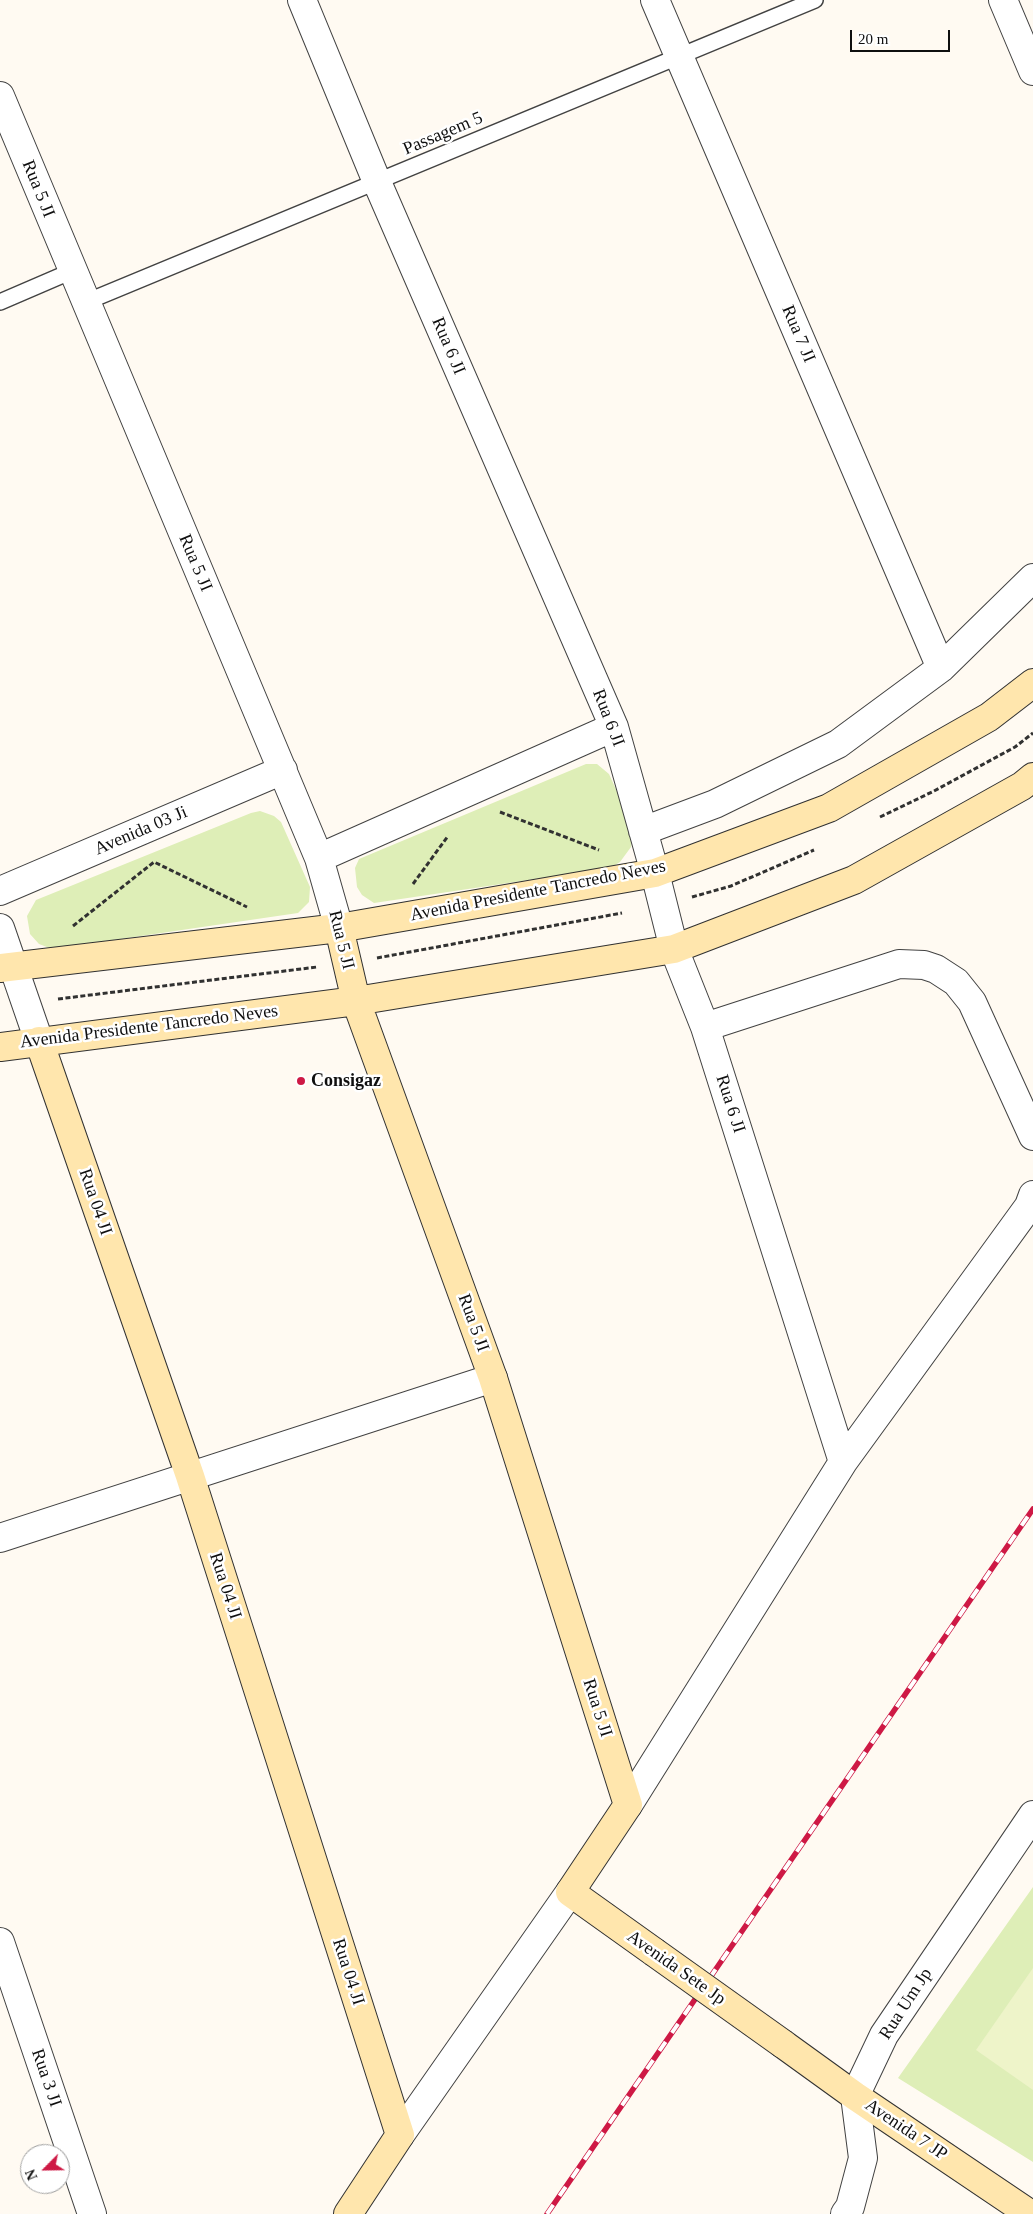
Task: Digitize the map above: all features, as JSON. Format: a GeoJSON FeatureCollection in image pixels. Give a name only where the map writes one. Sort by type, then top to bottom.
{"type":"FeatureCollection","features":[{"type":"Feature","properties":{"kind":"street","name":"Rua 6 JI"},"geometry":{"type":"LineString","coordinates":[[302,0],[377,182],[614,728],[655,872],[674,949],[705,1027],[843,1462]]}},
{"type":"Feature","properties":{"kind":"street","name":"Rua 7 JI"},"geometry":{"type":"LineString","coordinates":[[655,0],[941,668]]}},
{"type":"Feature","properties":{"kind":"street"},"geometry":{"type":"LineString","coordinates":[[1003,0],[1025,28],[1033,71]]}},
{"type":"Feature","properties":{"kind":"street","name":"Rua 5 JI"},"geometry":{"type":"LineString","coordinates":[[0,96],[319,858],[339,928],[356,1001],[493,1378],[628,1805]]}},
{"type":"Feature","properties":{"kind":"street"},"geometry":{"type":"LineString","coordinates":[[643,831],[715,804],[838,744],[941,668],[1033,578]]}},
{"type":"Feature","properties":{"kind":"street","name":"Avenida Presidente Tancredo Neves"},"geometry":{"type":"LineString","coordinates":[[7,967],[339,928],[655,872],[828,808],[990,717],[1033,683]]}},
{"type":"Feature","properties":{"kind":"street"},"geometry":{"type":"LineString","coordinates":[[319,858],[614,728]]}},
{"type":"Feature","properties":{"kind":"street","name":"Avenida 03 Ji"},"geometry":{"type":"LineString","coordinates":[[0,891],[283,770]]}},
{"type":"Feature","properties":{"kind":"street","name":"Avenida Presidente Tancredo Neves"},"geometry":{"type":"LineString","coordinates":[[0,1047],[356,1001],[674,949],[854,880],[1022,786],[1033,777]]}},
{"type":"Feature","properties":{"kind":"street"},"geometry":{"type":"LineString","coordinates":[[0,928],[7,967],[39,1041]]}},
{"type":"Feature","properties":{"kind":"street"},"geometry":{"type":"LineString","coordinates":[[705,1027],[899,964],[924,965],[936,969],[956,982],[972,1002],[1033,1136]]}},
{"type":"Feature","properties":{"kind":"street","name":"Rua 04 JI"},"geometry":{"type":"LineString","coordinates":[[39,1041],[190,1476],[400,2135]]}},
{"type":"Feature","properties":{"kind":"street"},"geometry":{"type":"LineString","coordinates":[[348,2214],[400,2135],[570,1892],[628,1805],[843,1462],[1028,1206],[1033,1195]]}},
{"type":"Feature","properties":{"kind":"street"},"geometry":{"type":"LineString","coordinates":[[0,1538],[493,1378]]}},
{"type":"Feature","properties":{"kind":"street","name":"Rua Um Jp"},"geometry":{"type":"LineString","coordinates":[[855,2096],[884,2035],[1033,1816]]}},
{"type":"Feature","properties":{"kind":"street","name":"Avenida Sete Jp"},"geometry":{"type":"LineString","coordinates":[[570,1892],[783,2044]]}},
{"type":"Feature","properties":{"kind":"street","name":"Rua 3 JI"},"geometry":{"type":"LineString","coordinates":[[0,1942],[92,2214]]}},
{"type":"Feature","properties":{"kind":"street","name":"Avenida 7 JP"},"geometry":{"type":"LineString","coordinates":[[783,2044],[855,2096],[1030,2214]]}},
{"type":"Feature","properties":{"kind":"street"},"geometry":{"type":"LineString","coordinates":[[845,2214],[850,2208],[863,2158],[855,2096]]}},
{"type":"Feature","properties":{"kind":"lane","name":"Passagem 5"},"geometry":{"type":"LineString","coordinates":[[86,302],[815,0]]}},
{"type":"Feature","properties":{"kind":"lane"},"geometry":{"type":"LineString","coordinates":[[0,302],[72,271]]}},
{"type":"Feature","properties":{"kind":"path"},"geometry":{"type":"LineString","coordinates":[[492,809],[601,851]]}},
{"type":"Feature","properties":{"kind":"path"},"geometry":{"type":"LineString","coordinates":[[385,920],[450,833]]}},
{"type":"Feature","properties":{"kind":"path"},"geometry":{"type":"LineString","coordinates":[[71,928],[154,862],[249,908]]}},
{"type":"Feature","properties":{"kind":"green space"},"geometry":{"type":"Polygon","coordinates":[[[586,764],[597,764],[609,774],[634,829],[631,847],[620,862],[615,865],[609,868],[374,903],[362,895],[357,887],[355,868],[359,859],[586,764]]]}},
{"type":"Feature","properties":{"kind":"green space"},"geometry":{"type":"Polygon","coordinates":[[[260,811],[274,816],[281,822],[310,887],[309,902],[298,913],[52,949],[39,944],[30,934],[27,916],[36,900],[260,811]]]}},
{"type":"Feature","properties":{"kind":"green space"},"geometry":{"type":"Polygon","coordinates":[[[1033,1887],[1033,2162],[898,2078],[1033,1887]]]}},
{"type":"Feature","properties":{"kind":"green space"},"geometry":{"type":"Polygon","coordinates":[[[1033,1968],[1033,2090],[976,2050],[1033,1968]]]}},
{"type":"Feature","properties":{"kind":"railway"},"geometry":{"type":"LineString","coordinates":[[547,2214],[1033,1509]]}},
{"type":"Feature","properties":{"kind":"place","name":"Consigaz"},"geometry":{"type":"Point","coordinates":[301,1081]}}]}
